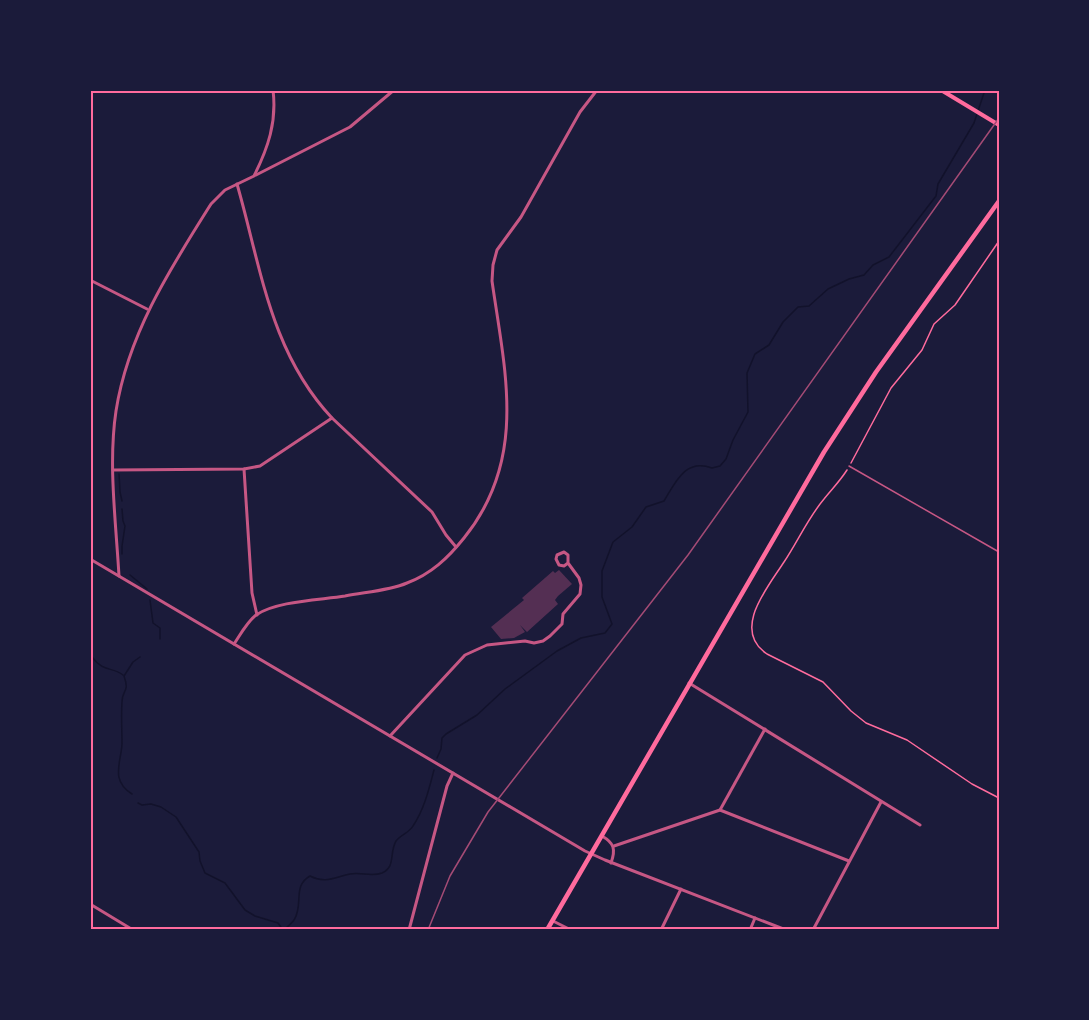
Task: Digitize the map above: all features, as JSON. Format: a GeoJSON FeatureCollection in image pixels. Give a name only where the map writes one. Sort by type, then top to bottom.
{"type":"FeatureCollection","features":[{"type":"Feature","properties":{"kind":"main road"},"geometry":{"type":"LineString","coordinates":[[943,91],[999,125]]}},
{"type":"Feature","properties":{"kind":"main road"},"geometry":{"type":"LineString","coordinates":[[547,930],[824,452],[876,372],[999,201]]}},
{"type":"Feature","properties":{"kind":"street"},"geometry":{"type":"LineString","coordinates":[[254,176],[272,132],[273,90]]}},
{"type":"Feature","properties":{"kind":"street"},"geometry":{"type":"LineString","coordinates":[[118,576],[113,470],[116,413],[122,380],[134,341],[148,310],[217,196],[350,127],[393,90]]}},
{"type":"Feature","properties":{"kind":"street"},"geometry":{"type":"LineString","coordinates":[[234,644],[256,615],[279,606],[383,590],[424,576],[443,562],[472,528],[490,497],[503,461],[508,392],[492,281],[497,250],[521,217],[580,112],[597,90]]}},
{"type":"Feature","properties":{"kind":"street"},"geometry":{"type":"LineString","coordinates":[[237,184],[274,321],[301,379],[332,418],[432,512],[446,535],[457,547]]}},
{"type":"Feature","properties":{"kind":"street"},"geometry":{"type":"LineString","coordinates":[[90,280],[148,310]]}},
{"type":"Feature","properties":{"kind":"street"},"geometry":{"type":"LineString","coordinates":[[113,470],[244,469],[260,466],[332,418]]}},
{"type":"Feature","properties":{"kind":"street"},"geometry":{"type":"LineString","coordinates":[[244,469],[252,593],[256,615]]}},
{"type":"Feature","properties":{"kind":"street"},"geometry":{"type":"LineString","coordinates":[[390,736],[465,655],[487,645],[525,641],[534,643],[550,636],[561,624],[563,614],[580,594],[579,578],[568,563],[569,557],[562,552],[557,555],[559,565],[564,566],[568,563]]}},
{"type":"Feature","properties":{"kind":"street"},"geometry":{"type":"LineString","coordinates":[[90,559],[591,854],[786,930]]}},
{"type":"Feature","properties":{"kind":"street"},"geometry":{"type":"LineString","coordinates":[[689,683],[920,825]]}},
{"type":"Feature","properties":{"kind":"street"},"geometry":{"type":"LineString","coordinates":[[720,810],[765,729]]}},
{"type":"Feature","properties":{"kind":"street"},"geometry":{"type":"LineString","coordinates":[[409,930],[447,786],[453,773]]}},
{"type":"Feature","properties":{"kind":"street"},"geometry":{"type":"LineString","coordinates":[[813,930],[881,802]]}},
{"type":"Feature","properties":{"kind":"street"},"geometry":{"type":"LineString","coordinates":[[614,846],[720,810],[849,861]]}},
{"type":"Feature","properties":{"kind":"street"},"geometry":{"type":"LineString","coordinates":[[602,836],[614,846],[611,863]]}},
{"type":"Feature","properties":{"kind":"street"},"geometry":{"type":"LineString","coordinates":[[661,930],[681,889]]}},
{"type":"Feature","properties":{"kind":"street"},"geometry":{"type":"LineString","coordinates":[[90,904],[133,930]]}},
{"type":"Feature","properties":{"kind":"street"},"geometry":{"type":"LineString","coordinates":[[750,930],[755,918]]}},
{"type":"Feature","properties":{"kind":"street"},"geometry":{"type":"LineString","coordinates":[[552,920],[571,930]]}},
{"type":"Feature","properties":{"kind":"lane"},"geometry":{"type":"LineString","coordinates":[[849,466],[999,552]]}},
{"type":"Feature","properties":{"kind":"path"},"geometry":{"type":"LineString","coordinates":[[999,241],[955,305],[934,324],[922,350],[891,388],[840,482],[818,506],[759,601],[753,623],[755,642],[761,650],[827,685],[860,718],[907,740],[972,784],[999,798]]}},
{"type":"Feature","properties":{"kind":"building"},"geometry":{"type":"Polygon","coordinates":[[[559,570],[572,584],[555,600],[558,604],[527,632],[520,625],[525,632],[514,638],[501,639],[491,627],[524,600],[522,598],[553,571],[555,573],[559,570]]]}},
{"type":"Feature","properties":{"kind":"waterway"},"geometry":{"type":"LineString","coordinates":[[437,758],[442,738],[477,715],[505,689],[557,651],[581,638],[605,633],[612,624],[602,597],[602,571],[613,542],[632,527],[646,507],[664,501],[683,473],[695,466],[712,468],[720,466],[726,459],[748,412],[747,373],[755,354],[769,345],[783,322],[798,307],[809,306],[828,289],[864,275],[873,265],[889,257],[936,196],[938,184],[974,123],[985,90]]}},
{"type":"Feature","properties":{"kind":"waterway"},"geometry":{"type":"LineString","coordinates":[[119,474],[122,501]]}},
{"type":"Feature","properties":{"kind":"waterway"},"geometry":{"type":"LineString","coordinates":[[122,509],[125,526],[122,554]]}},
{"type":"Feature","properties":{"kind":"waterway"},"geometry":{"type":"LineString","coordinates":[[130,575],[147,589]]}},
{"type":"Feature","properties":{"kind":"waterway"},"geometry":{"type":"LineString","coordinates":[[150,600],[153,623],[160,628],[160,639]]}},
{"type":"Feature","properties":{"kind":"waterway"},"geometry":{"type":"LineString","coordinates":[[92,657],[100,665],[123,675]]}},
{"type":"Feature","properties":{"kind":"waterway"},"geometry":{"type":"LineString","coordinates":[[132,794],[121,783],[118,771],[122,744],[122,702],[126,688],[124,676],[133,662],[140,657]]}},
{"type":"Feature","properties":{"kind":"waterway"},"geometry":{"type":"LineString","coordinates":[[284,930],[297,914],[301,885],[310,876],[325,880],[354,874],[370,875],[382,873],[389,867],[396,841],[411,828],[420,813],[434,770]]}},
{"type":"Feature","properties":{"kind":"waterway"},"geometry":{"type":"LineString","coordinates":[[138,803],[161,807],[176,817],[199,852],[205,873],[225,883],[245,910],[255,916],[278,923],[283,930]]}},
{"type":"Feature","properties":{"kind":"tram line"},"geometry":{"type":"LineString","coordinates":[[428,930],[450,876],[488,812],[688,555],[999,118]]}}]}
